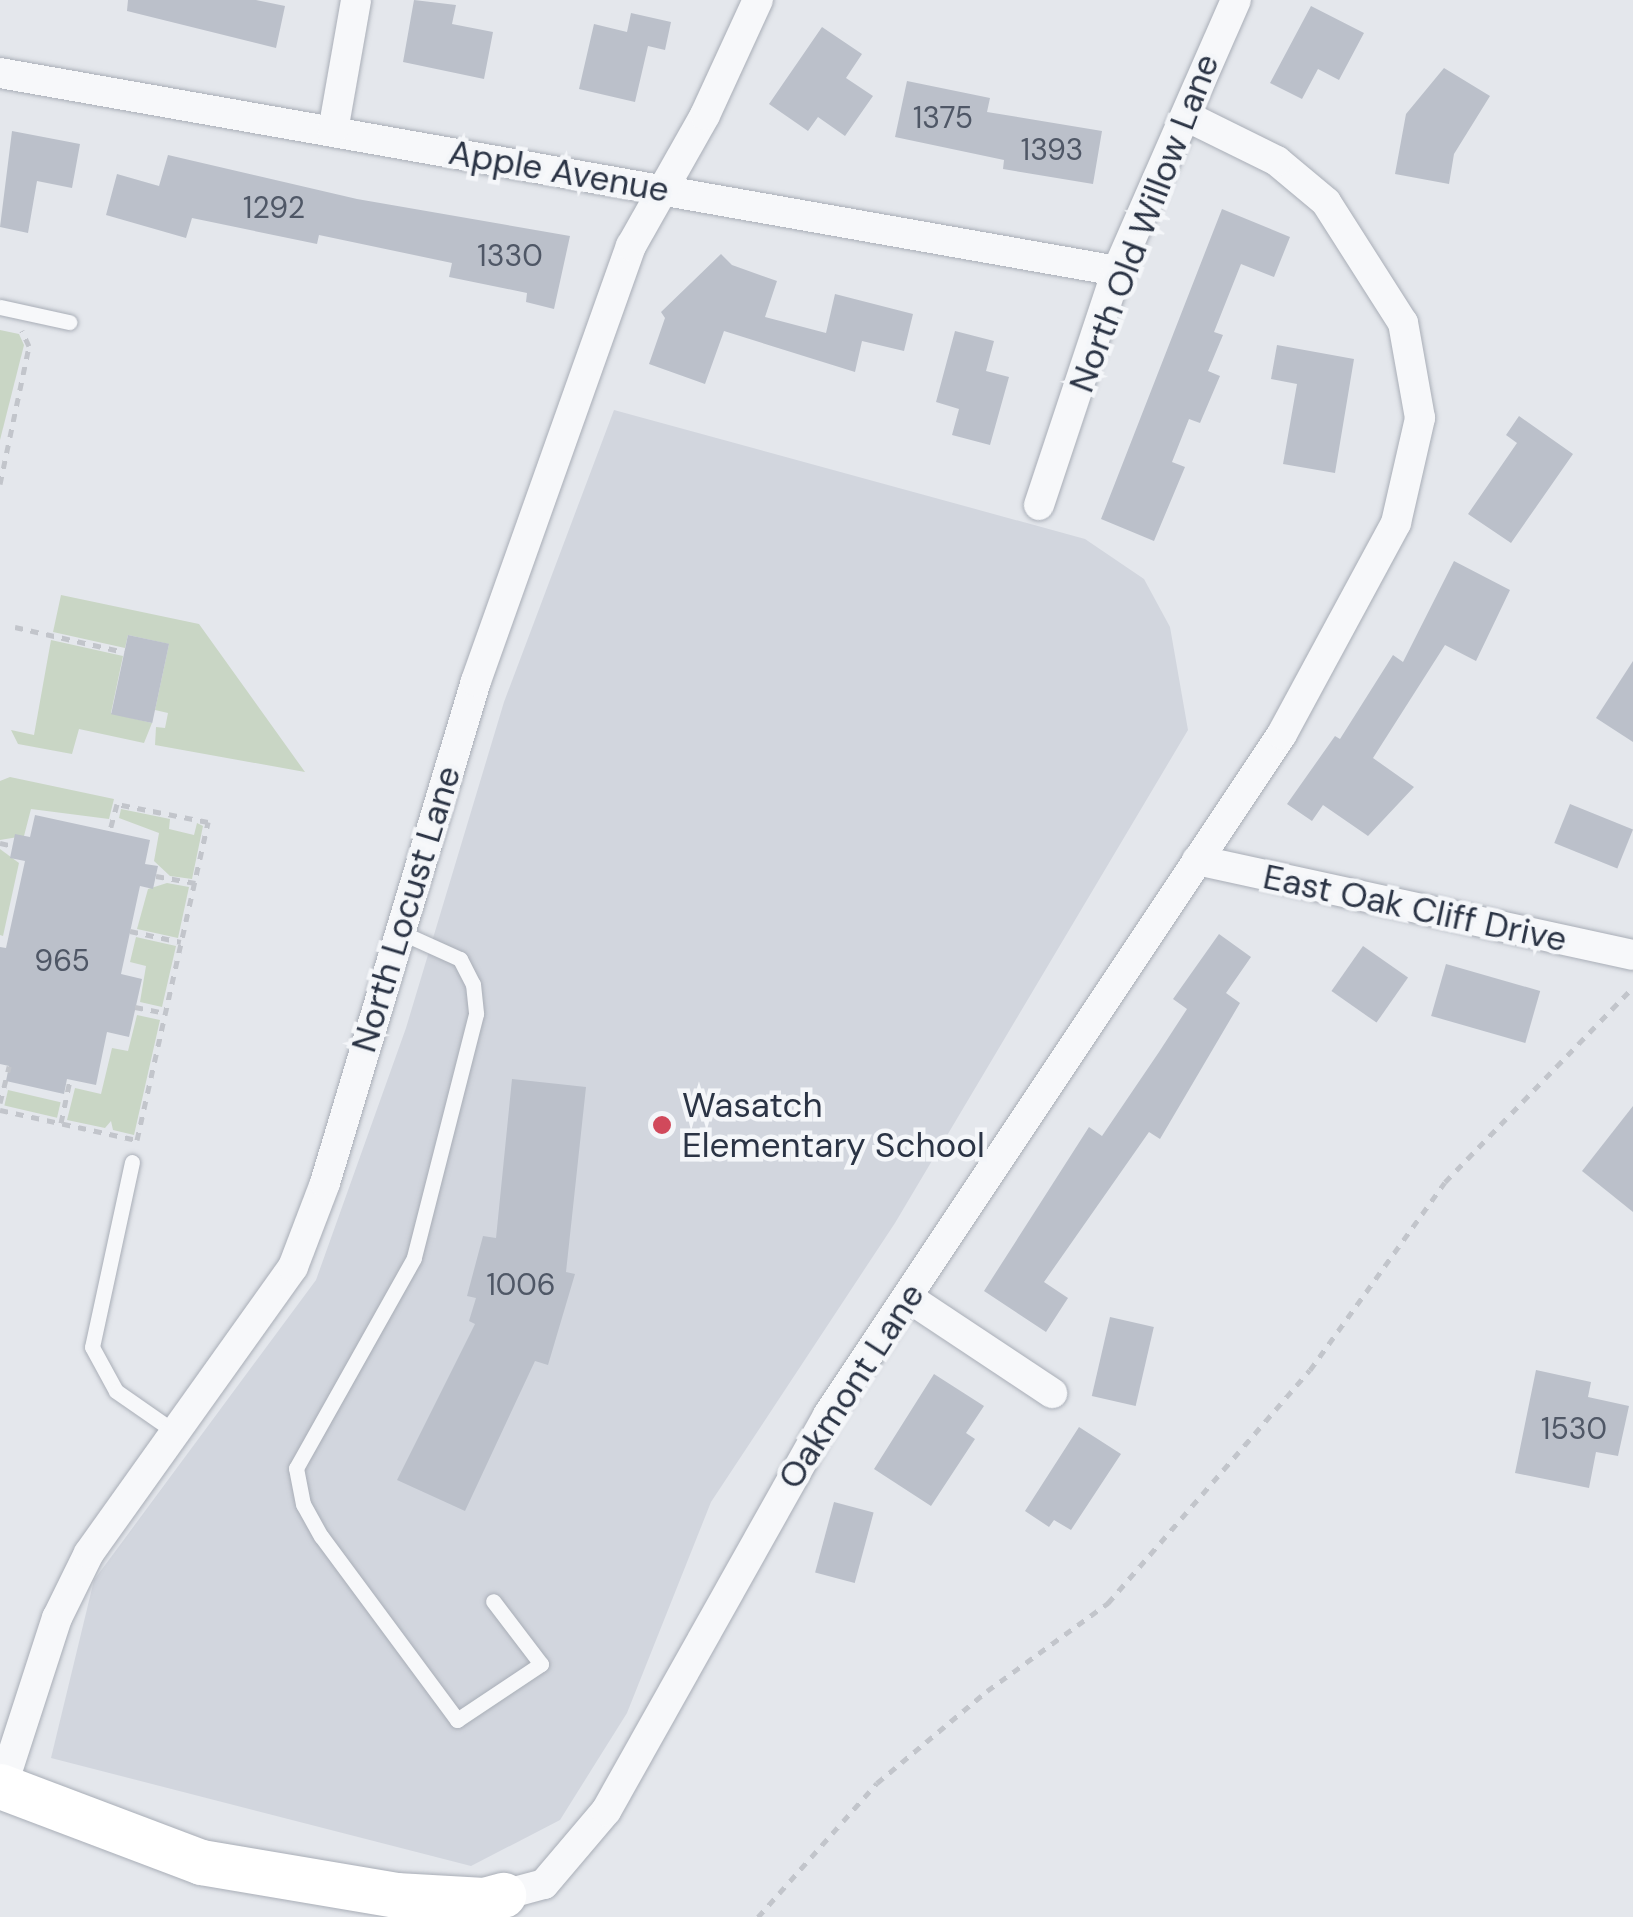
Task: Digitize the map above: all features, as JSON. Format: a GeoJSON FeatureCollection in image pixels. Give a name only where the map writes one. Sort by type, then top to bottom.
{"type":"FeatureCollection","features":[{"type":"Feature","properties":{"kind":"street"},"geometry":{"type":"LineString","coordinates":[[332,131],[356,0]]}},
{"type":"Feature","properties":{"kind":"street","name":"North Locust Lane"},"geometry":{"type":"LineString","coordinates":[[1,1787],[57,1618],[81,1569],[293,1267],[325,1183],[476,681],[631,246],[758,0]]}},
{"type":"Feature","properties":{"kind":"street","name":"North Old Willow Lane"},"geometry":{"type":"LineString","coordinates":[[1039,506],[1118,271],[1188,118],[1208,54],[1236,0]]}},
{"type":"Feature","properties":{"kind":"street","name":"Apple Avenue"},"geometry":{"type":"LineString","coordinates":[[0,73],[1118,271]]}},
{"type":"Feature","properties":{"kind":"street","name":"Oakmont Lane"},"geometry":{"type":"LineString","coordinates":[[503,1894],[544,1884],[606,1811],[768,1514],[1347,623],[1396,523],[1420,418],[1403,323],[1326,202],[1278,161],[1188,118]]}},
{"type":"Feature","properties":{"kind":"street","name":"East Oak Cliff Drive"},"geometry":{"type":"LineString","coordinates":[[1196,860],[1633,955]]}},
{"type":"Feature","properties":{"kind":"street"},"geometry":{"type":"LineString","coordinates":[[909,1298],[1052,1393]]}},
{"type":"Feature","properties":{"kind":"street"},"geometry":{"type":"LineString","coordinates":[[1,1787],[201,1862],[396,1894],[484,1900],[503,1894]]}},
{"type":"Feature","properties":{"kind":"lane"},"geometry":{"type":"LineString","coordinates":[[0,308],[69,322]]}},
{"type":"Feature","properties":{"kind":"lane"},"geometry":{"type":"LineString","coordinates":[[398,931],[460,959],[473,984],[476,1014],[414,1258],[296,1468],[303,1504],[321,1536],[457,1720],[541,1664],[493,1602]]}},
{"type":"Feature","properties":{"kind":"lane"},"geometry":{"type":"LineString","coordinates":[[132,1162],[92,1347],[116,1391],[175,1432]]}},
{"type":"Feature","properties":{"kind":"path"},"geometry":{"type":"LineString","coordinates":[[0,484],[4,450],[29,346],[22,331],[11,328]]}},
{"type":"Feature","properties":{"kind":"path"},"geometry":{"type":"LineString","coordinates":[[15,627],[124,652]]}},
{"type":"Feature","properties":{"kind":"path"},"geometry":{"type":"LineString","coordinates":[[9,1066],[0,1107],[138,1140],[208,822],[117,804],[110,831]]}},
{"type":"Feature","properties":{"kind":"path"},"geometry":{"type":"LineString","coordinates":[[0,843],[13,846]]}},
{"type":"Feature","properties":{"kind":"path"},"geometry":{"type":"LineString","coordinates":[[156,876],[195,884]]}},
{"type":"Feature","properties":{"kind":"path"},"geometry":{"type":"LineString","coordinates":[[130,932],[181,942]]}},
{"type":"Feature","properties":{"kind":"path"},"geometry":{"type":"LineString","coordinates":[[758,1917],[877,1783],[987,1690],[1108,1603],[1310,1370],[1445,1182],[1633,987]]}},
{"type":"Feature","properties":{"kind":"path"},"geometry":{"type":"LineString","coordinates":[[136,1007],[166,1013]]}},
{"type":"Feature","properties":{"kind":"path"},"geometry":{"type":"LineString","coordinates":[[62,1123],[70,1080]]}},
{"type":"Feature","properties":{"kind":"shaded area","name":"Wasatch Elementary School"},"geometry":{"type":"Polygon","coordinates":[[[614,410],[1085,539],[1144,579],[1170,627],[1188,730],[895,1223],[711,1502],[627,1713],[560,1820],[471,1866],[51,1758],[94,1580],[316,1280],[406,1028],[504,702],[614,410]]]}},
{"type":"Feature","properties":{"kind":"green space"},"geometry":{"type":"Polygon","coordinates":[[[0,330],[19,334],[24,345],[0,440],[0,330]]]}},
{"type":"Feature","properties":{"kind":"green space"},"geometry":{"type":"Polygon","coordinates":[[[61,595],[199,624],[305,772],[155,745],[156,727],[165,728],[168,713],[155,710],[169,644],[128,635],[125,648],[53,632],[61,595]]]}},
{"type":"Feature","properties":{"kind":"green space"},"geometry":{"type":"Polygon","coordinates":[[[51,640],[123,656],[111,713],[152,723],[144,743],[79,729],[72,754],[18,744],[11,730],[34,735],[51,640]]]}},
{"type":"Feature","properties":{"kind":"green space"},"geometry":{"type":"Polygon","coordinates":[[[10,777],[114,799],[109,819],[31,809],[24,836],[0,840],[0,781],[10,777]]]}},
{"type":"Feature","properties":{"kind":"green space"},"geometry":{"type":"Polygon","coordinates":[[[121,809],[170,819],[169,829],[194,835],[197,823],[203,826],[192,879],[170,876],[154,861],[159,833],[119,818],[121,809]]]}},
{"type":"Feature","properties":{"kind":"green space"},"geometry":{"type":"Polygon","coordinates":[[[0,849],[19,863],[3,936],[0,935],[0,849]]]}},
{"type":"Feature","properties":{"kind":"green space"},"geometry":{"type":"Polygon","coordinates":[[[167,883],[189,887],[178,938],[137,929],[148,889],[167,883]]]}},
{"type":"Feature","properties":{"kind":"green space"},"geometry":{"type":"Polygon","coordinates":[[[136,937],[176,946],[162,1007],[140,1002],[146,966],[130,962],[136,937]]]}},
{"type":"Feature","properties":{"kind":"green space"},"geometry":{"type":"Polygon","coordinates":[[[137,1015],[160,1020],[134,1135],[113,1130],[111,1121],[105,1128],[67,1120],[75,1088],[101,1094],[112,1048],[128,1051],[137,1015]]]}},
{"type":"Feature","properties":{"kind":"green space"},"geometry":{"type":"Polygon","coordinates":[[[8,1090],[61,1102],[57,1118],[4,1106],[8,1090]]]}},
{"type":"Feature","properties":{"kind":"building"},"geometry":{"type":"Polygon","coordinates":[[[128,0],[256,0],[285,6],[276,48],[127,11],[128,0]]]}},
{"type":"Feature","properties":{"kind":"building"},"geometry":{"type":"Polygon","coordinates":[[[414,0],[456,5],[452,24],[493,32],[484,79],[403,62],[414,0]]]}},
{"type":"Feature","properties":{"kind":"building"},"geometry":{"type":"Polygon","coordinates":[[[1311,6],[1364,33],[1339,80],[1318,69],[1302,99],[1270,83],[1311,6]]]}},
{"type":"Feature","properties":{"kind":"building"},"geometry":{"type":"Polygon","coordinates":[[[631,13],[671,22],[665,50],[648,46],[635,102],[579,89],[594,24],[627,32],[631,13]]]}},
{"type":"Feature","properties":{"kind":"building"},"geometry":{"type":"Polygon","coordinates":[[[822,27],[862,54],[846,78],[873,96],[845,136],[818,117],[808,131],[769,104],[822,27]]]}},
{"type":"Feature","properties":{"kind":"building"},"geometry":{"type":"Polygon","coordinates":[[[1444,68],[1490,96],[1454,154],[1449,184],[1395,174],[1406,114],[1444,68]]]}},
{"type":"Feature","properties":{"kind":"building"},"geometry":{"type":"Polygon","coordinates":[[[907,81],[990,98],[987,112],[1102,131],[1093,184],[1003,169],[1004,160],[895,137],[907,81]]]}},
{"type":"Feature","properties":{"kind":"building"},"geometry":{"type":"Polygon","coordinates":[[[12,131],[80,144],[72,188],[37,181],[28,233],[0,227],[12,131]]]}},
{"type":"Feature","properties":{"kind":"building"},"geometry":{"type":"Polygon","coordinates":[[[168,155],[357,199],[570,236],[554,309],[526,302],[527,293],[449,277],[452,263],[319,235],[317,244],[192,218],[186,238],[106,215],[117,174],[159,186],[168,155]]]}},
{"type":"Feature","properties":{"kind":"building"},"geometry":{"type":"Polygon","coordinates":[[[1222,209],[1290,237],[1274,277],[1241,264],[1214,332],[1223,335],[1208,371],[1220,376],[1200,423],[1189,419],[1172,462],[1185,467],[1154,541],[1101,519],[1222,209]]]}},
{"type":"Feature","properties":{"kind":"building"},"geometry":{"type":"Polygon","coordinates":[[[721,254],[732,265],[777,281],[765,317],[826,333],[835,294],[913,314],[904,351],[862,341],[855,372],[724,331],[705,384],[649,364],[665,318],[661,312],[721,254]]]}},
{"type":"Feature","properties":{"kind":"building"},"geometry":{"type":"Polygon","coordinates":[[[955,331],[994,341],[986,371],[1009,377],[990,445],[952,435],[959,409],[936,402],[955,331]]]}},
{"type":"Feature","properties":{"kind":"building"},"geometry":{"type":"Polygon","coordinates":[[[1277,345],[1354,359],[1335,473],[1283,464],[1297,384],[1271,379],[1277,345]]]}},
{"type":"Feature","properties":{"kind":"building"},"geometry":{"type":"Polygon","coordinates":[[[1519,416],[1573,454],[1511,543],[1468,514],[1517,443],[1506,435],[1519,416]]]}},
{"type":"Feature","properties":{"kind":"building"},"geometry":{"type":"Polygon","coordinates":[[[1454,561],[1510,590],[1476,661],[1445,645],[1373,758],[1414,787],[1368,836],[1323,805],[1312,821],[1287,804],[1335,736],[1340,739],[1393,655],[1403,662],[1454,561]]]}},
{"type":"Feature","properties":{"kind":"building"},"geometry":{"type":"Polygon","coordinates":[[[128,635],[169,644],[152,723],[111,714],[128,635]]]}},
{"type":"Feature","properties":{"kind":"building"},"geometry":{"type":"Polygon","coordinates":[[[1633,661],[1633,742],[1596,718],[1633,661]]]}},
{"type":"Feature","properties":{"kind":"building"},"geometry":{"type":"Polygon","coordinates":[[[1570,804],[1633,829],[1617,868],[1554,843],[1570,804]]]}},
{"type":"Feature","properties":{"kind":"building"},"geometry":{"type":"Polygon","coordinates":[[[35,815],[150,840],[145,864],[158,866],[153,889],[140,886],[121,974],[142,979],[129,1037],[107,1032],[96,1085],[67,1079],[64,1094],[6,1081],[9,1066],[0,1064],[0,947],[6,948],[25,861],[10,858],[15,834],[30,837],[35,815]]]}},
{"type":"Feature","properties":{"kind":"building"},"geometry":{"type":"Polygon","coordinates":[[[1219,934],[1251,957],[1226,993],[1240,1003],[1160,1139],[1149,1132],[1044,1282],[1068,1298],[1046,1332],[984,1291],[1089,1127],[1102,1136],[1159,1052],[1187,1009],[1173,999],[1219,934]]]}},
{"type":"Feature","properties":{"kind":"building"},"geometry":{"type":"Polygon","coordinates":[[[1363,946],[1408,978],[1377,1023],[1331,991],[1363,946]]]}},
{"type":"Feature","properties":{"kind":"building"},"geometry":{"type":"Polygon","coordinates":[[[1446,964],[1540,991],[1525,1043],[1431,1016],[1446,964]]]}},
{"type":"Feature","properties":{"kind":"building","name":"Wasatch Elementary School"},"geometry":{"type":"Polygon","coordinates":[[[512,1079],[586,1087],[566,1272],[575,1274],[548,1365],[535,1361],[465,1511],[397,1480],[475,1324],[469,1321],[476,1298],[467,1296],[483,1236],[496,1238],[512,1079]]]}},
{"type":"Feature","properties":{"kind":"building"},"geometry":{"type":"Polygon","coordinates":[[[1633,1106],[1633,1212],[1582,1171],[1633,1106]]]}},
{"type":"Feature","properties":{"kind":"building"},"geometry":{"type":"Polygon","coordinates":[[[1110,1317],[1154,1327],[1136,1406],[1092,1396],[1110,1317]]]}},
{"type":"Feature","properties":{"kind":"building"},"geometry":{"type":"Polygon","coordinates":[[[1536,1370],[1591,1382],[1588,1397],[1629,1406],[1618,1456],[1596,1452],[1589,1488],[1515,1473],[1536,1370]]]}},
{"type":"Feature","properties":{"kind":"building"},"geometry":{"type":"Polygon","coordinates":[[[934,1374],[984,1406],[966,1433],[975,1439],[931,1506],[874,1469],[934,1374]]]}},
{"type":"Feature","properties":{"kind":"building"},"geometry":{"type":"Polygon","coordinates":[[[1079,1427],[1121,1454],[1071,1530],[1054,1520],[1049,1527],[1025,1511],[1079,1427]]]}},
{"type":"Feature","properties":{"kind":"building"},"geometry":{"type":"Polygon","coordinates":[[[834,1502],[874,1513],[855,1583],[815,1573],[834,1502]]]}},
{"type":"Feature","properties":{"kind":"place","name":"Wasatch Elementary School"},"geometry":{"type":"Point","coordinates":[662,1125]}}]}
